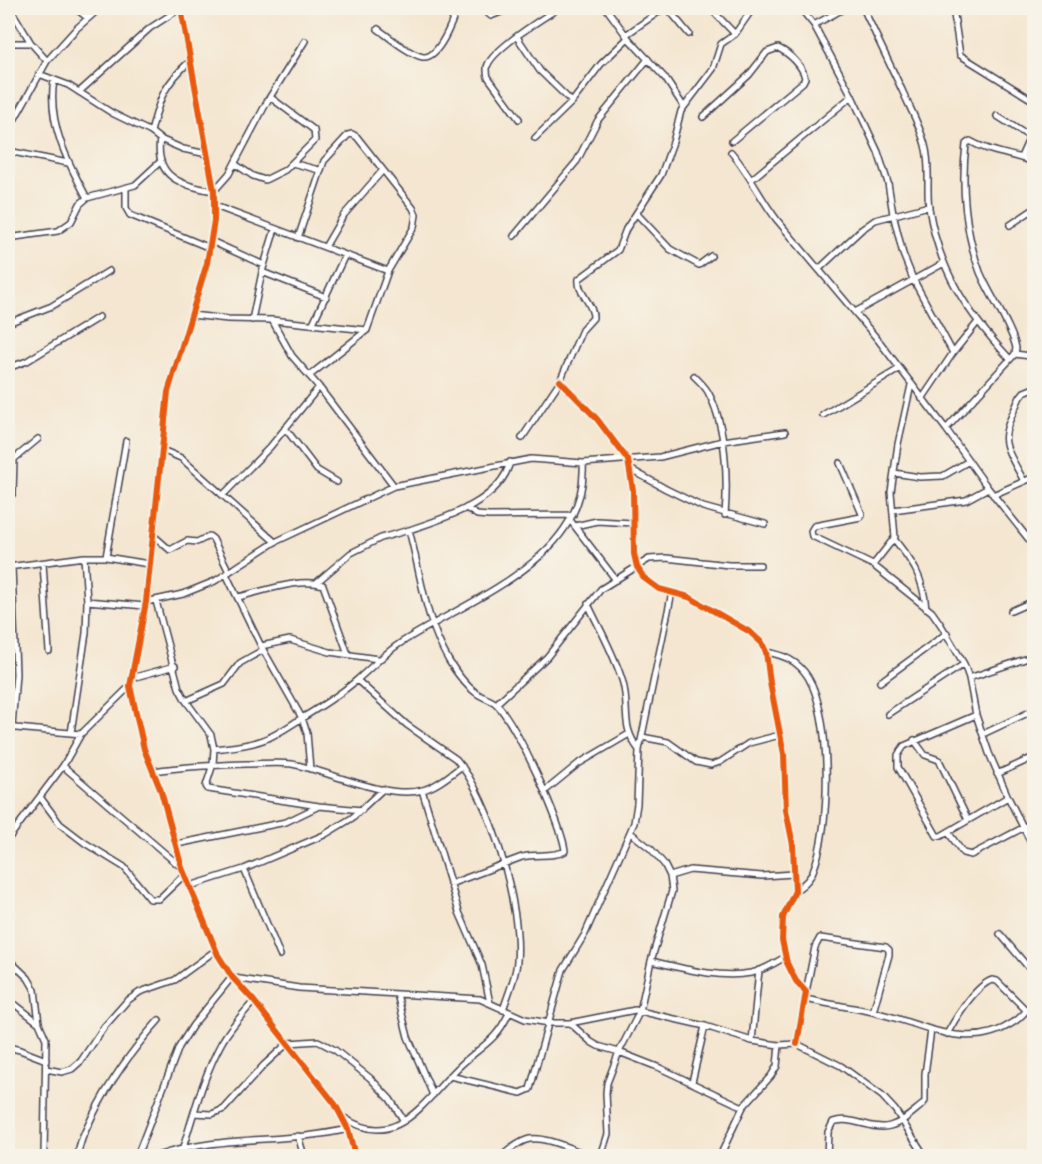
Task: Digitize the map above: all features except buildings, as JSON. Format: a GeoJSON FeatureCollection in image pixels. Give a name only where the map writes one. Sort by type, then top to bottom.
{"type":"FeatureCollection","features":[{"type":"Feature","properties":{"kind":"street"},"geometry":{"type":"LineString","coordinates":[[10,8],[31,43],[47,61]]}},
{"type":"Feature","properties":{"kind":"street"},"geometry":{"type":"LineString","coordinates":[[75,8],[88,18]]}},
{"type":"Feature","properties":{"kind":"street"},"geometry":{"type":"LineString","coordinates":[[8,129],[47,61],[100,8]]}},
{"type":"Feature","properties":{"kind":"street"},"geometry":{"type":"LineString","coordinates":[[79,92],[150,28],[181,8],[215,206],[210,248],[168,392],[145,604],[130,686],[144,749],[154,771],[184,871],[216,951],[232,977],[288,1043],[342,1116],[355,1156]]}},
{"type":"Feature","properties":{"kind":"street"},"geometry":{"type":"LineString","coordinates":[[378,29],[416,54],[429,56],[441,44],[457,8]]}},
{"type":"Feature","properties":{"kind":"street"},"geometry":{"type":"LineString","coordinates":[[481,8],[491,16],[511,8]]}},
{"type":"Feature","properties":{"kind":"street"},"geometry":{"type":"LineString","coordinates":[[519,119],[488,77],[487,69],[490,61],[517,37],[559,8]]}},
{"type":"Feature","properties":{"kind":"street"},"geometry":{"type":"LineString","coordinates":[[606,8],[627,36],[665,78],[684,107]]}},
{"type":"Feature","properties":{"kind":"street"},"geometry":{"type":"LineString","coordinates":[[711,8],[735,34]]}},
{"type":"Feature","properties":{"kind":"street"},"geometry":{"type":"LineString","coordinates":[[522,438],[560,381],[579,336],[594,315],[579,285],[579,279],[618,250],[626,229],[661,175],[684,107],[713,69],[721,44],[735,34],[753,8]]}},
{"type":"Feature","properties":{"kind":"street"},"geometry":{"type":"LineString","coordinates":[[800,8],[814,25],[852,96],[878,152],[888,183],[903,254],[953,353]]}},
{"type":"Feature","properties":{"kind":"street"},"geometry":{"type":"LineString","coordinates":[[814,25],[845,8]]}},
{"type":"Feature","properties":{"kind":"street"},"geometry":{"type":"LineString","coordinates":[[863,8],[926,145],[929,206],[938,249],[977,323],[1010,359]]}},
{"type":"Feature","properties":{"kind":"street"},"geometry":{"type":"LineString","coordinates":[[953,8],[960,55],[1034,100]]}},
{"type":"Feature","properties":{"kind":"street"},"geometry":{"type":"LineString","coordinates":[[535,138],[572,102],[601,64],[627,36],[663,9],[669,10],[689,34]]}},
{"type":"Feature","properties":{"kind":"street"},"geometry":{"type":"LineString","coordinates":[[517,37],[540,71],[572,102]]}},
{"type":"Feature","properties":{"kind":"street"},"geometry":{"type":"LineString","coordinates":[[214,191],[229,174],[270,97],[305,41]]}},
{"type":"Feature","properties":{"kind":"street"},"geometry":{"type":"LineString","coordinates":[[8,44],[31,43]]}},
{"type":"Feature","properties":{"kind":"street"},"geometry":{"type":"LineString","coordinates":[[703,117],[749,75],[767,52],[778,48],[786,52],[802,70],[805,78],[803,82],[732,141]]}},
{"type":"Feature","properties":{"kind":"street"},"geometry":{"type":"LineString","coordinates":[[514,236],[577,161],[598,120],[648,59]]}},
{"type":"Feature","properties":{"kind":"street"},"geometry":{"type":"LineString","coordinates":[[151,132],[161,95],[177,72],[191,60]]}},
{"type":"Feature","properties":{"kind":"street"},"geometry":{"type":"LineString","coordinates":[[39,74],[79,92],[112,113],[151,132],[160,140],[183,149],[207,154]]}},
{"type":"Feature","properties":{"kind":"street"},"geometry":{"type":"LineString","coordinates":[[54,80],[52,94],[57,132],[69,163],[87,198]]}},
{"type":"Feature","properties":{"kind":"street"},"geometry":{"type":"LineString","coordinates":[[752,179],[852,96]]}},
{"type":"Feature","properties":{"kind":"street"},"geometry":{"type":"LineString","coordinates":[[235,164],[253,176],[265,180],[285,170],[315,140],[314,130],[270,97]]}},
{"type":"Feature","properties":{"kind":"street"},"geometry":{"type":"LineString","coordinates":[[997,116],[1030,137]]}},
{"type":"Feature","properties":{"kind":"street"},"geometry":{"type":"LineString","coordinates":[[1021,157],[1035,128]]}},
{"type":"Feature","properties":{"kind":"street"},"geometry":{"type":"LineString","coordinates":[[298,238],[324,160],[335,147],[352,134],[383,170],[416,215],[414,226],[388,271],[367,330],[309,376]]}},
{"type":"Feature","properties":{"kind":"street"},"geometry":{"type":"LineString","coordinates":[[160,140],[161,161],[168,173],[181,184],[214,191]]}},
{"type":"Feature","properties":{"kind":"street"},"geometry":{"type":"LineString","coordinates":[[946,429],[1015,354],[1015,344],[980,271],[966,220],[966,144],[970,141],[984,149],[1035,162]]}},
{"type":"Feature","properties":{"kind":"street"},"geometry":{"type":"LineString","coordinates":[[8,151],[69,163]]}},
{"type":"Feature","properties":{"kind":"street"},"geometry":{"type":"LineString","coordinates":[[731,152],[752,179],[777,220],[855,312],[946,429],[993,495],[1035,546]]}},
{"type":"Feature","properties":{"kind":"street"},"geometry":{"type":"LineString","coordinates":[[8,238],[58,231],[71,222],[80,204],[87,198],[126,188],[141,181],[161,161]]}},
{"type":"Feature","properties":{"kind":"street"},"geometry":{"type":"LineString","coordinates":[[292,163],[320,170]]}},
{"type":"Feature","properties":{"kind":"street"},"geometry":{"type":"LineString","coordinates":[[325,247],[343,216],[383,170]]}},
{"type":"Feature","properties":{"kind":"street"},"geometry":{"type":"LineString","coordinates":[[126,188],[126,208],[130,215],[210,248]]}},
{"type":"Feature","properties":{"kind":"street"},"geometry":{"type":"LineString","coordinates":[[215,206],[388,271]]}},
{"type":"Feature","properties":{"kind":"street"},"geometry":{"type":"LineString","coordinates":[[819,268],[875,220],[929,206]]}},
{"type":"Feature","properties":{"kind":"street"},"geometry":{"type":"LineString","coordinates":[[1010,225],[1035,209]]}},
{"type":"Feature","properties":{"kind":"street"},"geometry":{"type":"LineString","coordinates":[[637,214],[664,245],[674,252],[699,265],[711,256]]}},
{"type":"Feature","properties":{"kind":"street"},"geometry":{"type":"LineString","coordinates":[[252,320],[262,272],[275,229]]}},
{"type":"Feature","properties":{"kind":"street"},"geometry":{"type":"LineString","coordinates":[[211,241],[264,265]]}},
{"type":"Feature","properties":{"kind":"street"},"geometry":{"type":"LineString","coordinates":[[313,323],[345,255]]}},
{"type":"Feature","properties":{"kind":"street"},"geometry":{"type":"LineString","coordinates":[[855,312],[944,263]]}},
{"type":"Feature","properties":{"kind":"street"},"geometry":{"type":"LineString","coordinates":[[8,323],[52,306],[109,271]]}},
{"type":"Feature","properties":{"kind":"street"},"geometry":{"type":"LineString","coordinates":[[262,272],[326,297]]}},
{"type":"Feature","properties":{"kind":"street"},"geometry":{"type":"LineString","coordinates":[[191,315],[313,323],[367,330]]}},
{"type":"Feature","properties":{"kind":"street"},"geometry":{"type":"LineString","coordinates":[[8,369],[27,361],[99,316]]}},
{"type":"Feature","properties":{"kind":"street"},"geometry":{"type":"LineString","coordinates":[[272,320],[284,346],[319,387],[394,486]]}},
{"type":"Feature","properties":{"kind":"street"},"geometry":{"type":"LineString","coordinates":[[922,399],[953,353],[977,323]]}},
{"type":"Feature","properties":{"kind":"street"},"geometry":{"type":"LineString","coordinates":[[1015,354],[1035,355]]}},
{"type":"Feature","properties":{"kind":"street"},"geometry":{"type":"LineString","coordinates":[[823,415],[899,369]]}},
{"type":"Feature","properties":{"kind":"street"},"geometry":{"type":"LineString","coordinates":[[694,376],[709,393],[723,441],[725,514]]}},
{"type":"Feature","properties":{"kind":"street"},"geometry":{"type":"LineString","coordinates":[[560,381],[597,419],[628,460],[634,501],[633,547],[637,567],[644,578],[654,586],[689,597],[750,632],[762,643],[766,652],[784,754],[786,810],[793,845],[795,891]]}},
{"type":"Feature","properties":{"kind":"street"},"geometry":{"type":"LineString","coordinates":[[873,565],[894,539],[891,492],[910,385]]}},
{"type":"Feature","properties":{"kind":"street"},"geometry":{"type":"LineString","coordinates":[[223,495],[270,447],[319,387]]}},
{"type":"Feature","properties":{"kind":"street"},"geometry":{"type":"LineString","coordinates":[[1024,481],[1006,448],[1005,432],[1020,397],[1024,392],[1035,388]]}},
{"type":"Feature","properties":{"kind":"street"},"geometry":{"type":"LineString","coordinates":[[285,428],[317,470],[337,482]]}},
{"type":"Feature","properties":{"kind":"street"},"geometry":{"type":"LineString","coordinates":[[87,601],[145,604],[189,592],[228,573],[275,542],[394,486],[510,462],[541,458],[583,463],[628,460],[676,454],[723,441],[785,432]]}},
{"type":"Feature","properties":{"kind":"street"},"geometry":{"type":"LineString","coordinates":[[8,464],[38,439]]}},
{"type":"Feature","properties":{"kind":"street"},"geometry":{"type":"LineString","coordinates":[[106,557],[114,498],[126,441]]}},
{"type":"Feature","properties":{"kind":"street"},"geometry":{"type":"LineString","coordinates":[[162,450],[181,458],[275,542]]}},
{"type":"Feature","properties":{"kind":"street"},"geometry":{"type":"LineString","coordinates":[[8,500],[13,493],[14,459]]}},
{"type":"Feature","properties":{"kind":"street"},"geometry":{"type":"LineString","coordinates":[[894,473],[920,477],[943,476],[969,461]]}},
{"type":"Feature","properties":{"kind":"street"},"geometry":{"type":"LineString","coordinates":[[316,583],[351,553],[381,538],[410,530],[466,508],[488,495],[507,474],[510,462]]}},
{"type":"Feature","properties":{"kind":"street"},"geometry":{"type":"LineString","coordinates":[[214,749],[263,740],[276,734],[330,701],[400,643],[526,568],[560,535],[572,518],[583,487],[583,463]]}},
{"type":"Feature","properties":{"kind":"street"},"geometry":{"type":"LineString","coordinates":[[840,463],[862,514],[861,517],[814,526],[811,531],[812,536],[873,565],[932,612],[947,633],[964,664],[976,715],[998,774],[1035,849]]}},
{"type":"Feature","properties":{"kind":"street"},"geometry":{"type":"LineString","coordinates":[[630,469],[681,497],[725,514],[765,524]]}},
{"type":"Feature","properties":{"kind":"street"},"geometry":{"type":"LineString","coordinates":[[993,495],[1035,477]]}},
{"type":"Feature","properties":{"kind":"street"},"geometry":{"type":"LineString","coordinates":[[893,510],[966,500],[988,488]]}},
{"type":"Feature","properties":{"kind":"street"},"geometry":{"type":"LineString","coordinates":[[466,508],[477,515],[572,518]]}},
{"type":"Feature","properties":{"kind":"street"},"geometry":{"type":"LineString","coordinates":[[572,518],[575,526],[616,580]]}},
{"type":"Feature","properties":{"kind":"street"},"geometry":{"type":"LineString","coordinates":[[575,526],[592,522],[633,522]]}},
{"type":"Feature","properties":{"kind":"street"},"geometry":{"type":"LineString","coordinates":[[410,530],[432,625],[450,663],[463,681],[475,692],[496,704],[524,749],[545,790],[565,850],[559,854],[528,855],[450,884]]}},
{"type":"Feature","properties":{"kind":"street"},"geometry":{"type":"LineString","coordinates":[[153,535],[170,550],[187,541],[197,542],[209,536],[213,539],[262,648],[302,718],[307,733],[310,769]]}},
{"type":"Feature","properties":{"kind":"street"},"geometry":{"type":"LineString","coordinates":[[894,539],[919,573],[926,608]]}},
{"type":"Feature","properties":{"kind":"street"},"geometry":{"type":"LineString","coordinates":[[71,734],[85,643],[87,601],[84,557]]}},
{"type":"Feature","properties":{"kind":"street"},"geometry":{"type":"LineString","coordinates":[[81,734],[10,726],[16,674],[10,567],[84,557],[106,557],[149,564]]}},
{"type":"Feature","properties":{"kind":"street"},"geometry":{"type":"LineString","coordinates":[[496,704],[547,657],[601,589],[649,559],[666,558],[699,563],[760,565]]}},
{"type":"Feature","properties":{"kind":"street"},"geometry":{"type":"LineString","coordinates":[[43,564],[49,651]]}},
{"type":"Feature","properties":{"kind":"street"},"geometry":{"type":"LineString","coordinates":[[238,597],[300,583],[323,585],[348,654]]}},
{"type":"Feature","properties":{"kind":"street"},"geometry":{"type":"LineString","coordinates":[[450,1076],[521,1093],[527,1092],[533,1084],[563,970],[585,934],[631,833],[637,804],[639,750],[672,592]]}},
{"type":"Feature","properties":{"kind":"street"},"geometry":{"type":"LineString","coordinates":[[156,601],[179,688],[210,735],[214,749],[213,765],[206,786],[208,789],[319,807],[362,810]]}},
{"type":"Feature","properties":{"kind":"street"},"geometry":{"type":"LineString","coordinates":[[1011,611],[1035,601]]}},
{"type":"Feature","properties":{"kind":"street"},"geometry":{"type":"LineString","coordinates":[[588,604],[622,679],[626,697],[628,734],[639,750]]}},
{"type":"Feature","properties":{"kind":"street"},"geometry":{"type":"LineString","coordinates":[[880,682],[947,633]]}},
{"type":"Feature","properties":{"kind":"street"},"geometry":{"type":"LineString","coordinates":[[186,701],[224,684],[240,663],[262,648],[290,640],[330,652],[378,659]]}},
{"type":"Feature","properties":{"kind":"street"},"geometry":{"type":"LineString","coordinates":[[766,652],[789,658],[808,677],[824,730],[827,756],[821,842],[813,873],[795,891],[782,924],[785,957],[796,981],[806,992]]}},
{"type":"Feature","properties":{"kind":"street"},"geometry":{"type":"LineString","coordinates":[[969,678],[1034,657]]}},
{"type":"Feature","properties":{"kind":"street"},"geometry":{"type":"LineString","coordinates":[[888,714],[964,664]]}},
{"type":"Feature","properties":{"kind":"street"},"geometry":{"type":"LineString","coordinates":[[132,678],[175,666]]}},
{"type":"Feature","properties":{"kind":"street"},"geometry":{"type":"LineString","coordinates":[[342,1116],[357,1126],[371,1129],[404,1121],[417,1112],[462,1063],[494,1038],[502,1028],[518,954],[513,907],[504,864],[480,798],[462,766],[438,745],[406,725],[357,680]]}},
{"type":"Feature","properties":{"kind":"street"},"geometry":{"type":"LineString","coordinates":[[8,838],[63,766],[81,734],[130,686]]}},
{"type":"Feature","properties":{"kind":"street"},"geometry":{"type":"LineString","coordinates":[[983,734],[1035,710]]}},
{"type":"Feature","properties":{"kind":"street"},"geometry":{"type":"LineString","coordinates":[[976,715],[914,740],[901,749],[898,755],[898,767],[934,833],[941,836],[1008,796]]}},
{"type":"Feature","properties":{"kind":"street"},"geometry":{"type":"LineString","coordinates":[[545,790],[578,764],[628,734]]}},
{"type":"Feature","properties":{"kind":"street"},"geometry":{"type":"LineString","coordinates":[[642,737],[668,742],[696,762],[711,765],[720,762],[749,743],[780,735]]}},
{"type":"Feature","properties":{"kind":"street"},"geometry":{"type":"LineString","coordinates":[[914,740],[925,755],[939,760],[968,820]]}},
{"type":"Feature","properties":{"kind":"street"},"geometry":{"type":"LineString","coordinates":[[998,774],[1035,757]]}},
{"type":"Feature","properties":{"kind":"street"},"geometry":{"type":"LineString","coordinates":[[154,771],[213,765],[284,764],[383,789],[402,791],[422,790],[440,782],[462,766]]}},
{"type":"Feature","properties":{"kind":"street"},"geometry":{"type":"LineString","coordinates":[[63,766],[184,871]]}},
{"type":"Feature","properties":{"kind":"street"},"geometry":{"type":"LineString","coordinates":[[190,886],[244,869],[324,835],[352,818],[383,789]]}},
{"type":"Feature","properties":{"kind":"street"},"geometry":{"type":"LineString","coordinates":[[422,790],[459,912],[482,965],[490,1003]]}},
{"type":"Feature","properties":{"kind":"street"},"geometry":{"type":"LineString","coordinates":[[40,797],[60,824],[124,867],[150,898],[159,900],[184,871]]}},
{"type":"Feature","properties":{"kind":"street"},"geometry":{"type":"LineString","coordinates":[[177,844],[286,822],[319,807]]}},
{"type":"Feature","properties":{"kind":"street"},"geometry":{"type":"LineString","coordinates":[[948,832],[963,853],[971,855],[1035,822]]}},
{"type":"Feature","properties":{"kind":"street"},"geometry":{"type":"LineString","coordinates":[[601,1156],[609,1127],[606,1093],[619,1052],[640,1011],[651,961],[672,891],[670,876],[664,864],[651,849],[631,833]]}},
{"type":"Feature","properties":{"kind":"street"},"geometry":{"type":"LineString","coordinates":[[244,869],[280,955]]}},
{"type":"Feature","properties":{"kind":"street"},"geometry":{"type":"LineString","coordinates":[[670,876],[690,870],[762,876],[794,874]]}},
{"type":"Feature","properties":{"kind":"street"},"geometry":{"type":"LineString","coordinates":[[1000,934],[1035,974]]}},
{"type":"Feature","properties":{"kind":"street"},"geometry":{"type":"LineString","coordinates":[[797,1044],[815,947],[820,938],[886,947],[889,950],[873,1012]]}},
{"type":"Feature","properties":{"kind":"street"},"geometry":{"type":"LineString","coordinates":[[46,1069],[63,1072],[72,1070],[127,1001],[140,992],[175,980],[216,951]]}},
{"type":"Feature","properties":{"kind":"street"},"geometry":{"type":"LineString","coordinates":[[651,961],[717,973],[751,973],[785,957]]}},
{"type":"Feature","properties":{"kind":"street"},"geometry":{"type":"LineString","coordinates":[[8,958],[28,978],[35,990],[39,1023],[46,1039],[44,1156]]}},
{"type":"Feature","properties":{"kind":"street"},"geometry":{"type":"LineString","coordinates":[[753,1041],[759,970]]}},
{"type":"Feature","properties":{"kind":"street"},"geometry":{"type":"LineString","coordinates":[[232,977],[299,988],[480,999],[525,1019],[549,1023],[570,1023],[631,1010],[640,1011],[705,1026],[753,1041],[779,1045],[797,1044],[842,1066],[870,1086],[895,1110],[925,1156]]}},
{"type":"Feature","properties":{"kind":"street"},"geometry":{"type":"LineString","coordinates":[[136,1155],[179,1047],[193,1025],[232,977]]}},
{"type":"Feature","properties":{"kind":"street"},"geometry":{"type":"LineString","coordinates":[[947,1034],[958,1014],[983,985],[992,980],[997,981],[1026,1010]]}},
{"type":"Feature","properties":{"kind":"street"},"geometry":{"type":"LineString","coordinates":[[397,994],[408,1037],[433,1095]]}},
{"type":"Feature","properties":{"kind":"street"},"geometry":{"type":"LineString","coordinates":[[8,999],[39,1023]]}},
{"type":"Feature","properties":{"kind":"street"},"geometry":{"type":"LineString","coordinates":[[805,999],[873,1012],[931,1030],[969,1037],[989,1034],[1015,1021],[1035,1003]]}},
{"type":"Feature","properties":{"kind":"street"},"geometry":{"type":"LineString","coordinates":[[183,1148],[211,1066],[222,1042],[254,1001]]}},
{"type":"Feature","properties":{"kind":"street"},"geometry":{"type":"LineString","coordinates":[[78,1156],[81,1141],[110,1083],[136,1046],[159,1020]]}},
{"type":"Feature","properties":{"kind":"street"},"geometry":{"type":"LineString","coordinates":[[570,1023],[591,1042],[692,1082],[743,1107]]}},
{"type":"Feature","properties":{"kind":"street"},"geometry":{"type":"LineString","coordinates":[[692,1082],[705,1026]]}},
{"type":"Feature","properties":{"kind":"street"},"geometry":{"type":"LineString","coordinates":[[826,1156],[828,1132],[833,1122],[844,1120],[886,1127],[902,1121],[922,1106],[925,1101],[925,1074],[931,1030]]}},
{"type":"Feature","properties":{"kind":"street"},"geometry":{"type":"LineString","coordinates":[[194,1113],[212,1114],[224,1109],[258,1071],[288,1043],[318,1041],[335,1050],[383,1090],[404,1121]]}},
{"type":"Feature","properties":{"kind":"street"},"geometry":{"type":"LineString","coordinates":[[720,1156],[743,1107],[771,1077],[777,1066],[779,1045]]}},
{"type":"Feature","properties":{"kind":"street"},"geometry":{"type":"LineString","coordinates":[[8,1047],[46,1060]]}},
{"type":"Feature","properties":{"kind":"street"},"geometry":{"type":"LineString","coordinates":[[157,1156],[183,1148],[225,1141],[332,1133],[348,1129]]}},
{"type":"Feature","properties":{"kind":"street"},"geometry":{"type":"LineString","coordinates":[[298,1136],[304,1156]]}},
{"type":"Feature","properties":{"kind":"street"},"geometry":{"type":"LineString","coordinates":[[502,1156],[522,1142],[529,1139],[540,1139],[591,1156]]}},
{"type":"Feature","properties":{"kind":"street"},"geometry":{"type":"LineString","coordinates":[[8,1152],[15,1156]]}},
{"type":"Feature","properties":{"kind":"cycle path"},"geometry":{"type":"LineString","coordinates":[[181,8],[214,191],[214,221],[207,263],[168,392],[146,602],[130,686],[144,749],[161,791],[182,868],[218,955],[232,977],[254,1001],[335,1104],[348,1129],[355,1156]]}},
{"type":"Feature","properties":{"kind":"cycle path"},"geometry":{"type":"LineString","coordinates":[[560,381],[597,419],[628,460],[633,490],[634,554],[637,567],[644,578],[659,589],[689,597],[750,632],[762,643],[766,652],[784,754],[786,810],[793,845],[795,891],[783,917],[782,940],[787,963],[796,981],[806,992],[797,1044]]}}]}
